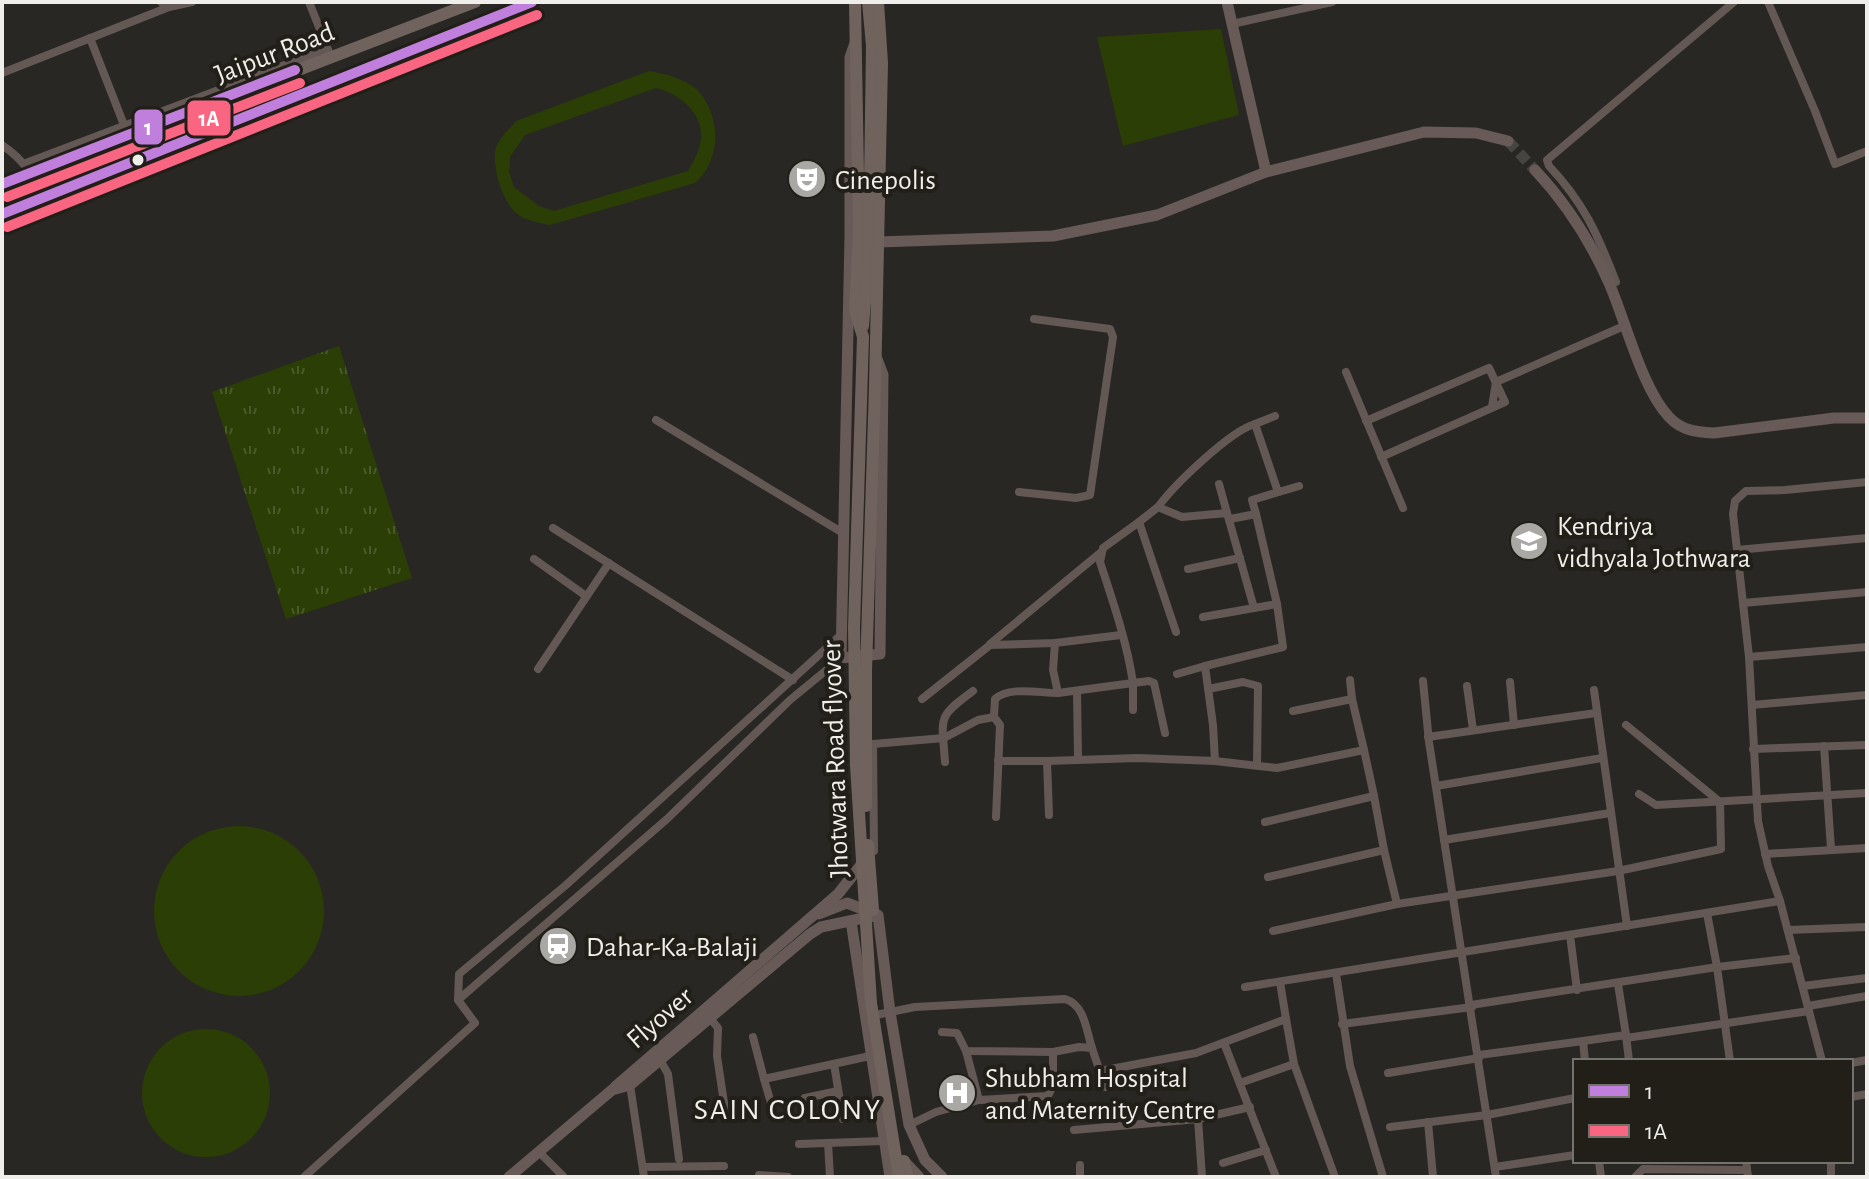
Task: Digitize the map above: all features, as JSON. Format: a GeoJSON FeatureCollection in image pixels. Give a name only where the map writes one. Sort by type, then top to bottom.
{"type":"FeatureCollection","features":[{"type":"Feature","properties":{"kind":"main road"},"geometry":{"type":"LineString","coordinates":[[2,214],[532,2]]}},
{"type":"Feature","properties":{"kind":"main road","name":"Jhotwara Road flyover"},"geometry":{"type":"LineString","coordinates":[[855,2],[859,231],[855,310],[863,337]]}},
{"type":"Feature","properties":{"kind":"main road","name":"Jhotwara Road flyover"},"geometry":{"type":"LineString","coordinates":[[868,2],[872,46],[869,251],[863,337],[854,628],[856,765],[861,865],[871,912],[874,1026],[899,1177]]}},
{"type":"Feature","properties":{"kind":"main road","name":"Jhotwara Road flyover"},"geometry":{"type":"LineString","coordinates":[[878,2],[882,63],[866,670],[866,805],[883,1045],[907,1177]]}},
{"type":"Feature","properties":{"kind":"main road","name":"Jaipur Road"},"geometry":{"type":"LineString","coordinates":[[2,184],[29,168],[126,130],[468,3]]}},
{"type":"Feature","properties":{"kind":"street"},"geometry":{"type":"LineString","coordinates":[[2,73],[165,4],[192,2]]}},
{"type":"Feature","properties":{"kind":"street"},"geometry":{"type":"LineString","coordinates":[[309,2],[329,53]]}},
{"type":"Feature","properties":{"kind":"street"},"geometry":{"type":"LineString","coordinates":[[1227,2],[1266,172]]}},
{"type":"Feature","properties":{"kind":"street"},"geometry":{"type":"LineString","coordinates":[[1232,24],[1332,2]]}},
{"type":"Feature","properties":{"kind":"street"},"geometry":{"type":"LineString","coordinates":[[1616,282],[1597,231],[1547,160],[1734,2]]}},
{"type":"Feature","properties":{"kind":"street"},"geometry":{"type":"LineString","coordinates":[[1768,2],[1835,164],[1867,151]]}},
{"type":"Feature","properties":{"kind":"street"},"geometry":{"type":"LineString","coordinates":[[90,38],[126,130]]}},
{"type":"Feature","properties":{"kind":"street"},"geometry":{"type":"LineString","coordinates":[[841,658],[850,237],[850,57],[855,43]]}},
{"type":"Feature","properties":{"kind":"street"},"geometry":{"type":"LineString","coordinates":[[879,242],[1053,236],[1157,215],[1266,172],[1424,132],[1476,133],[1508,141]]}},
{"type":"Feature","properties":{"kind":"street"},"geometry":{"type":"LineString","coordinates":[[2,145],[29,168],[40,199]]}},
{"type":"Feature","properties":{"kind":"street"},"geometry":{"type":"LineString","coordinates":[[1535,170],[1557,193],[1582,228],[1610,284],[1624,326],[1660,405],[1679,427],[1714,433],[1834,418],[1867,418]]}},
{"type":"Feature","properties":{"kind":"street"},"geometry":{"type":"LineString","coordinates":[[1019,492],[1076,498],[1090,495],[1113,337],[1110,329],[1034,319]]}},
{"type":"Feature","properties":{"kind":"street"},"geometry":{"type":"LineString","coordinates":[[1496,382],[1624,326]]}},
{"type":"Feature","properties":{"kind":"street"},"geometry":{"type":"LineString","coordinates":[[458,1000],[699,790],[790,700],[841,658],[880,654],[883,375],[875,355]]}},
{"type":"Feature","properties":{"kind":"street"},"geometry":{"type":"LineString","coordinates":[[1366,421],[1489,368],[1505,402],[1381,457]]}},
{"type":"Feature","properties":{"kind":"street"},"geometry":{"type":"LineString","coordinates":[[1346,372],[1403,508]]}},
{"type":"Feature","properties":{"kind":"street"},"geometry":{"type":"LineString","coordinates":[[922,699],[1103,548],[1158,507],[1170,490],[1239,432],[1275,416]]}},
{"type":"Feature","properties":{"kind":"street"},"geometry":{"type":"LineString","coordinates":[[656,420],[843,533]]}},
{"type":"Feature","properties":{"kind":"street"},"geometry":{"type":"LineString","coordinates":[[1255,424],[1278,492]]}},
{"type":"Feature","properties":{"kind":"street"},"geometry":{"type":"LineString","coordinates":[[1822,1059],[1765,854],[1756,799],[1749,657],[1733,514],[1735,501],[1746,491],[1867,482]]}},
{"type":"Feature","properties":{"kind":"street"},"geometry":{"type":"LineString","coordinates":[[1219,484],[1254,608]]}},
{"type":"Feature","properties":{"kind":"street"},"geometry":{"type":"LineString","coordinates":[[1177,674],[1283,647],[1277,604],[1252,500],[1299,486]]}},
{"type":"Feature","properties":{"kind":"street"},"geometry":{"type":"LineString","coordinates":[[1158,507],[1175,517],[1256,514]]}},
{"type":"Feature","properties":{"kind":"street"},"geometry":{"type":"LineString","coordinates":[[1139,522],[1176,632]]}},
{"type":"Feature","properties":{"kind":"street"},"geometry":{"type":"LineString","coordinates":[[553,528],[793,680]]}},
{"type":"Feature","properties":{"kind":"street"},"geometry":{"type":"LineString","coordinates":[[1737,550],[1867,538]]}},
{"type":"Feature","properties":{"kind":"street"},"geometry":{"type":"LineString","coordinates":[[1100,553],[1121,635],[1128,650],[1133,710]]}},
{"type":"Feature","properties":{"kind":"street"},"geometry":{"type":"LineString","coordinates":[[1188,569],[1240,558]]}},
{"type":"Feature","properties":{"kind":"street"},"geometry":{"type":"LineString","coordinates":[[534,559],[586,596]]}},
{"type":"Feature","properties":{"kind":"street"},"geometry":{"type":"LineString","coordinates":[[538,669],[609,563]]}},
{"type":"Feature","properties":{"kind":"street"},"geometry":{"type":"LineString","coordinates":[[1743,603],[1867,592]]}},
{"type":"Feature","properties":{"kind":"street"},"geometry":{"type":"LineString","coordinates":[[1203,617],[1277,604]]}},
{"type":"Feature","properties":{"kind":"street"},"geometry":{"type":"LineString","coordinates":[[304,1177],[475,1023],[458,1000],[459,974],[566,885],[842,634]]}},
{"type":"Feature","properties":{"kind":"street"},"geometry":{"type":"LineString","coordinates":[[990,645],[1055,643],[1121,635]]}},
{"type":"Feature","properties":{"kind":"street"},"geometry":{"type":"LineString","coordinates":[[1055,643],[1053,670],[1058,693]]}},
{"type":"Feature","properties":{"kind":"street"},"geometry":{"type":"LineString","coordinates":[[1749,657],[1867,647]]}},
{"type":"Feature","properties":{"kind":"street"},"geometry":{"type":"LineString","coordinates":[[1205,666],[1215,761]]}},
{"type":"Feature","properties":{"kind":"street"},"geometry":{"type":"LineString","coordinates":[[1350,680],[1397,904]]}},
{"type":"Feature","properties":{"kind":"street"},"geometry":{"type":"LineString","coordinates":[[1423,681],[1428,737],[1496,1172],[1573,1155]]}},
{"type":"Feature","properties":{"kind":"street"},"geometry":{"type":"LineString","coordinates":[[1208,689],[1243,682],[1258,686],[1257,765]]}},
{"type":"Feature","properties":{"kind":"street"},"geometry":{"type":"LineString","coordinates":[[1510,682],[1514,725]]}},
{"type":"Feature","properties":{"kind":"street"},"geometry":{"type":"LineString","coordinates":[[996,817],[1000,725],[994,717],[995,699],[1000,694],[1058,693],[1154,683],[1165,733]]}},
{"type":"Feature","properties":{"kind":"street"},"geometry":{"type":"LineString","coordinates":[[1467,686],[1473,730]]}},
{"type":"Feature","properties":{"kind":"street"},"geometry":{"type":"LineString","coordinates":[[1594,690],[1627,926]]}},
{"type":"Feature","properties":{"kind":"street"},"geometry":{"type":"LineString","coordinates":[[780,691],[790,700]]}},
{"type":"Feature","properties":{"kind":"street"},"geometry":{"type":"LineString","coordinates":[[945,762],[946,712],[973,691]]}},
{"type":"Feature","properties":{"kind":"street"},"geometry":{"type":"LineString","coordinates":[[1077,691],[1078,758]]}},
{"type":"Feature","properties":{"kind":"street"},"geometry":{"type":"LineString","coordinates":[[1752,705],[1867,695]]}},
{"type":"Feature","properties":{"kind":"street"},"geometry":{"type":"LineString","coordinates":[[1293,711],[1352,699]]}},
{"type":"Feature","properties":{"kind":"street"},"geometry":{"type":"LineString","coordinates":[[1428,737],[1596,713]]}},
{"type":"Feature","properties":{"kind":"street"},"geometry":{"type":"LineString","coordinates":[[942,1177],[925,1160],[909,1125],[871,912],[873,744],[944,738],[978,720],[994,717]]}},
{"type":"Feature","properties":{"kind":"street"},"geometry":{"type":"LineString","coordinates":[[1273,931],[1397,904],[1618,871],[1721,849],[1720,802],[1626,725]]}},
{"type":"Feature","properties":{"kind":"street"},"geometry":{"type":"LineString","coordinates":[[1753,749],[1867,745]]}},
{"type":"Feature","properties":{"kind":"street"},"geometry":{"type":"LineString","coordinates":[[1824,746],[1831,849]]}},
{"type":"Feature","properties":{"kind":"street"},"geometry":{"type":"LineString","coordinates":[[998,761],[1078,758],[1215,761],[1277,768],[1364,750]]}},
{"type":"Feature","properties":{"kind":"street"},"geometry":{"type":"LineString","coordinates":[[1436,786],[1602,758]]}},
{"type":"Feature","properties":{"kind":"street"},"geometry":{"type":"LineString","coordinates":[[1047,761],[1049,815]]}},
{"type":"Feature","properties":{"kind":"street"},"geometry":{"type":"LineString","coordinates":[[1639,794],[1656,805],[1867,793]]}},
{"type":"Feature","properties":{"kind":"street"},"geometry":{"type":"LineString","coordinates":[[1265,822],[1374,796]]}},
{"type":"Feature","properties":{"kind":"street"},"geometry":{"type":"LineString","coordinates":[[1444,840],[1610,813]]}},
{"type":"Feature","properties":{"kind":"street"},"geometry":{"type":"LineString","coordinates":[[1765,854],[1867,848]]}},
{"type":"Feature","properties":{"kind":"street"},"geometry":{"type":"LineString","coordinates":[[1268,877],[1384,850]]}},
{"type":"Feature","properties":{"kind":"street","name":"Flyover"},"geometry":{"type":"LineString","coordinates":[[630,1079],[838,894],[861,865]]}},
{"type":"Feature","properties":{"kind":"street"},"geometry":{"type":"LineString","coordinates":[[1245,987],[1780,901]]}},
{"type":"Feature","properties":{"kind":"street","name":"Flyover"},"geometry":{"type":"LineString","coordinates":[[811,917],[847,903],[871,912]]}},
{"type":"Feature","properties":{"kind":"street"},"geometry":{"type":"LineString","coordinates":[[509,1177],[612,1090],[659,1058],[810,934],[821,927],[851,921],[871,912]]}},
{"type":"Feature","properties":{"kind":"street"},"geometry":{"type":"LineString","coordinates":[[1707,913],[1730,1059]]}},
{"type":"Feature","properties":{"kind":"street"},"geometry":{"type":"LineString","coordinates":[[851,921],[890,1177]]}},
{"type":"Feature","properties":{"kind":"street"},"geometry":{"type":"LineString","coordinates":[[1788,930],[1867,927]]}},
{"type":"Feature","properties":{"kind":"street"},"geometry":{"type":"LineString","coordinates":[[1570,935],[1577,990]]}},
{"type":"Feature","properties":{"kind":"street"},"geometry":{"type":"LineString","coordinates":[[1342,1024],[1717,967],[1796,958]]}},
{"type":"Feature","properties":{"kind":"street"},"geometry":{"type":"LineString","coordinates":[[1336,973],[1350,1066],[1383,1177]]}},
{"type":"Feature","properties":{"kind":"street"},"geometry":{"type":"LineString","coordinates":[[1803,986],[1867,978]]}},
{"type":"Feature","properties":{"kind":"street"},"geometry":{"type":"LineString","coordinates":[[1280,982],[1294,1064],[1335,1177]]}},
{"type":"Feature","properties":{"kind":"street"},"geometry":{"type":"LineString","coordinates":[[1618,984],[1629,1059]]}},
{"type":"Feature","properties":{"kind":"street"},"geometry":{"type":"LineString","coordinates":[[1388,1073],[1479,1056],[1724,1023],[1867,996]]}},
{"type":"Feature","properties":{"kind":"street"},"geometry":{"type":"LineString","coordinates":[[864,1017],[915,1007],[1065,999],[1080,1008],[1105,1087]]}},
{"type":"Feature","properties":{"kind":"street"},"geometry":{"type":"LineString","coordinates":[[709,1017],[718,1028],[717,1056],[726,1116]]}},
{"type":"Feature","properties":{"kind":"street"},"geometry":{"type":"LineString","coordinates":[[1100,1071],[1150,1063],[1224,1043],[1286,1019]]}},
{"type":"Feature","properties":{"kind":"street"},"geometry":{"type":"LineString","coordinates":[[942,1032],[957,1033],[966,1051],[979,1100]]}},
{"type":"Feature","properties":{"kind":"street"},"geometry":{"type":"LineString","coordinates":[[753,1037],[771,1103]]}},
{"type":"Feature","properties":{"kind":"street"},"geometry":{"type":"LineString","coordinates":[[1583,1041],[1585,1059]]}},
{"type":"Feature","properties":{"kind":"street"},"geometry":{"type":"LineString","coordinates":[[1224,1043],[1276,1177]]}},
{"type":"Feature","properties":{"kind":"street"},"geometry":{"type":"LineString","coordinates":[[966,1051],[1053,1052],[1092,1048]]}},
{"type":"Feature","properties":{"kind":"street"},"geometry":{"type":"LineString","coordinates":[[909,1125],[936,1112],[979,1100],[1048,1096],[1053,1085],[1053,1052]]}},
{"type":"Feature","properties":{"kind":"street"},"geometry":{"type":"LineString","coordinates":[[764,1079],[870,1056]]}},
{"type":"Feature","properties":{"kind":"street"},"geometry":{"type":"LineString","coordinates":[[659,1058],[668,1074],[679,1159]]}},
{"type":"Feature","properties":{"kind":"street"},"geometry":{"type":"LineString","coordinates":[[834,1064],[843,1119]]}},
{"type":"Feature","properties":{"kind":"street"},"geometry":{"type":"LineString","coordinates":[[1240,1083],[1294,1064]]}},
{"type":"Feature","properties":{"kind":"street"},"geometry":{"type":"LineString","coordinates":[[630,1079],[644,1172],[724,1166]]}},
{"type":"Feature","properties":{"kind":"street"},"geometry":{"type":"LineString","coordinates":[[805,1098],[838,1091]]}},
{"type":"Feature","properties":{"kind":"street"},"geometry":{"type":"LineString","coordinates":[[1390,1127],[1487,1115],[1573,1098]]}},
{"type":"Feature","properties":{"kind":"street"},"geometry":{"type":"LineString","coordinates":[[1074,1130],[1198,1119],[1250,1107]]}},
{"type":"Feature","properties":{"kind":"street"},"geometry":{"type":"LineString","coordinates":[[1198,1119],[1202,1177]]}},
{"type":"Feature","properties":{"kind":"street"},"geometry":{"type":"LineString","coordinates":[[1428,1122],[1433,1177]]}},
{"type":"Feature","properties":{"kind":"street"},"geometry":{"type":"LineString","coordinates":[[799,1144],[883,1141]]}},
{"type":"Feature","properties":{"kind":"street"},"geometry":{"type":"LineString","coordinates":[[828,1143],[830,1177]]}},
{"type":"Feature","properties":{"kind":"street"},"geometry":{"type":"LineString","coordinates":[[1223,1163],[1266,1150]]}},
{"type":"Feature","properties":{"kind":"street"},"geometry":{"type":"LineString","coordinates":[[539,1152],[564,1177]]}},
{"type":"Feature","properties":{"kind":"street"},"geometry":{"type":"LineString","coordinates":[[904,1161],[919,1177]]}},
{"type":"Feature","properties":{"kind":"street"},"geometry":{"type":"LineString","coordinates":[[1080,1165],[1080,1177]]}},
{"type":"Feature","properties":{"kind":"street"},"geometry":{"type":"LineString","coordinates":[[1638,1169],[1747,1169]]}},
{"type":"Feature","properties":{"kind":"street"},"geometry":{"type":"LineString","coordinates":[[759,1175],[788,1177]]}},
{"type":"Feature","properties":{"kind":"green space"},"geometry":{"type":"Polygon","coordinates":[[[1221,29],[1239,115],[1123,146],[1097,37],[1221,29]]]}},
{"type":"Feature","properties":{"kind":"green space"},"geometry":{"type":"Polygon","coordinates":[[[649,71],[683,81],[700,93],[712,116],[715,140],[709,164],[695,183],[550,225],[518,215],[499,184],[495,167],[496,148],[516,121],[649,71]],[[656,88],[525,135],[510,157],[509,172],[514,187],[539,206],[554,211],[688,171],[699,148],[700,127],[691,109],[666,91],[656,88]]]}},
{"type":"Feature","properties":{"kind":"green space"},"geometry":{"type":"Polygon","coordinates":[[[339,346],[412,578],[286,619],[212,392],[339,346]]]}},
{"type":"Feature","properties":{"kind":"green space"},"geometry":{"type":"Polygon","coordinates":[[[239,826],[272,832],[299,851],[318,878],[324,911],[318,944],[299,971],[272,990],[239,996],[206,990],[179,971],[160,944],[154,911],[160,878],[179,851],[206,832],[239,826]]]}},
{"type":"Feature","properties":{"kind":"green space"},"geometry":{"type":"Polygon","coordinates":[[[206,1029],[231,1034],[251,1048],[265,1068],[270,1093],[265,1118],[251,1138],[231,1152],[206,1157],[181,1152],[161,1138],[147,1118],[142,1093],[147,1068],[161,1048],[181,1034],[206,1029]]]}},
{"type":"Feature","properties":{"kind":"tunnel"},"geometry":{"type":"LineString","coordinates":[[1508,141],[1535,170]]}},
{"type":"Feature","properties":{"kind":"transit line","name":"1"},"geometry":{"type":"LineString","coordinates":[[2,214],[532,2]]}},
{"type":"Feature","properties":{"kind":"transit line","name":"1A"},"geometry":{"type":"LineString","coordinates":[[7,227],[537,15]]}},
{"type":"Feature","properties":{"kind":"transit line","name":"1"},"geometry":{"type":"LineString","coordinates":[[2,184],[295,70]]}},
{"type":"Feature","properties":{"kind":"transit line","name":"1A"},"geometry":{"type":"LineString","coordinates":[[7,197],[300,83]]}},
{"type":"Feature","properties":{"kind":"place","name":"Cinepolis"},"geometry":{"type":"Point","coordinates":[807,179]}},
{"type":"Feature","properties":{"kind":"place","name":"Kendriya vidhyala Jothwara"},"geometry":{"type":"Point","coordinates":[1529,541]}},
{"type":"Feature","properties":{"kind":"place","name":"Dahar-Ka-Balaji"},"geometry":{"type":"Point","coordinates":[558,946]}},
{"type":"Feature","properties":{"kind":"place","name":"Shubham Hospital and Maternity Centre"},"geometry":{"type":"Point","coordinates":[957,1093]}},
{"type":"Feature","properties":{"kind":"district","name":"SAIN COLONY"},"geometry":{"type":"Point","coordinates":[788,1109]}}]}
